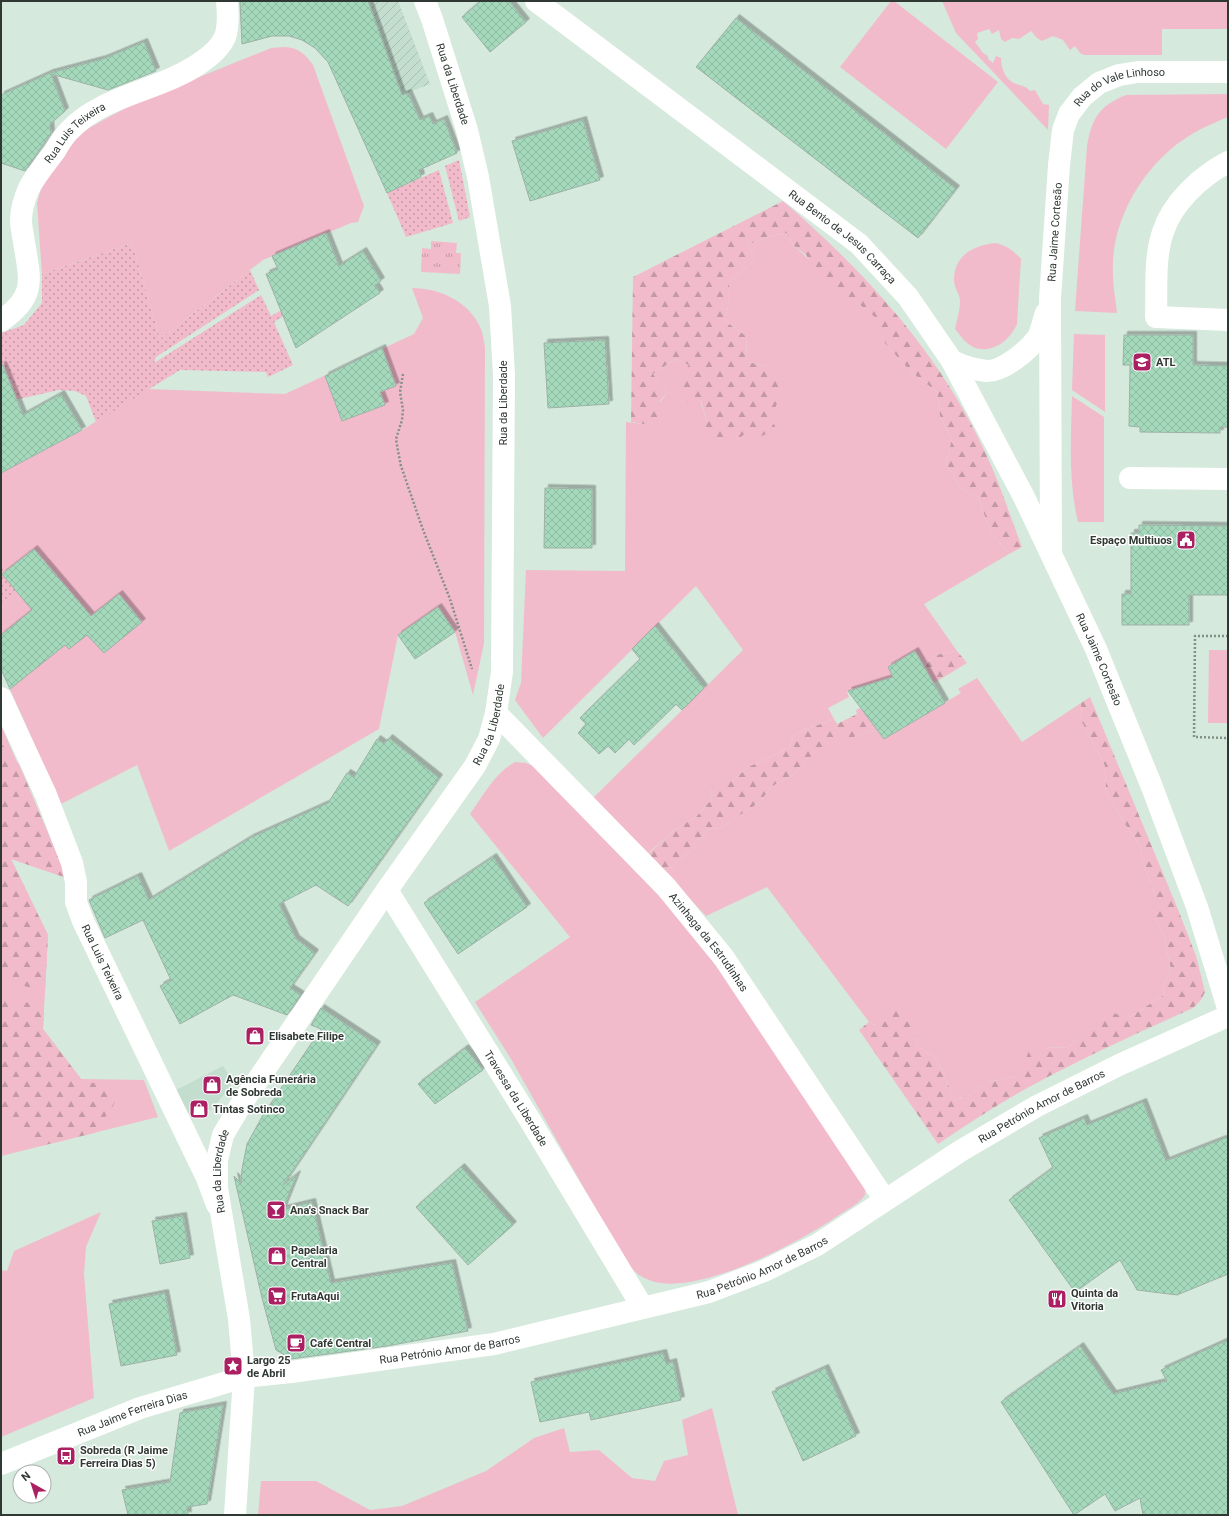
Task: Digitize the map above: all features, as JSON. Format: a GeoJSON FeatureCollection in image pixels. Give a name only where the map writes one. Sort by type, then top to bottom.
{"type":"FeatureCollection","features":[{"type":"Feature","properties":{"kind":"street","name":"Rua Luis Teixeira"},"geometry":{"type":"LineString","coordinates":[[1,321],[13,313],[22,303],[28,290],[29,273],[21,221],[29,189],[48,160],[69,131],[89,114],[194,68],[216,51],[225,36],[228,15],[227,1]]}},
{"type":"Feature","properties":{"kind":"street","name":"Rua da Liberdade"},"geometry":{"type":"LineString","coordinates":[[235,1515],[244,1377],[239,1319],[217,1188],[217,1160],[223,1135],[240,1106],[387,890],[475,766],[489,739],[496,713],[502,680],[504,374],[500,306],[478,177],[467,130],[425,1]]}},
{"type":"Feature","properties":{"kind":"street","name":"Rua Bento de Jesus Carraça"},"geometry":{"type":"LineString","coordinates":[[536,1],[859,244],[908,297],[952,361],[1024,497],[1051,557]]}},
{"type":"Feature","properties":{"kind":"street","name":"Rua do Vale Linhoso"},"geometry":{"type":"LineString","coordinates":[[1059,165],[1062,130],[1069,114],[1082,97],[1099,83],[1119,75],[1138,72],[1228,72]]}},
{"type":"Feature","properties":{"kind":"street"},"geometry":{"type":"LineString","coordinates":[[1228,162],[1214,170],[1190,189],[1172,213],[1163,232],[1158,254],[1156,317],[1228,320]]}},
{"type":"Feature","properties":{"kind":"street","name":"Rua Jaime Cortesão"},"geometry":{"type":"LineString","coordinates":[[1059,165],[1050,299],[1051,557],[1096,649],[1152,787],[1197,907],[1228,1008]]}},
{"type":"Feature","properties":{"kind":"street","name":"Rua Jaime Cortesão"},"geometry":{"type":"LineString","coordinates":[[952,361],[971,369],[989,371],[1006,365],[1024,353],[1038,336],[1050,299]]}},
{"type":"Feature","properties":{"kind":"street"},"geometry":{"type":"LineString","coordinates":[[1130,478],[1228,479]]}},
{"type":"Feature","properties":{"kind":"street","name":"Rua Luis Teixeira"},"geometry":{"type":"LineString","coordinates":[[1,698],[46,795],[72,863],[76,882],[76,902],[83,921],[207,1178],[222,1220]]}},
{"type":"Feature","properties":{"kind":"street","name":"Azinhaga da Estrudinhas"},"geometry":{"type":"LineString","coordinates":[[496,713],[666,887],[724,958],[885,1200]]}},
{"type":"Feature","properties":{"kind":"street","name":"Travessa da Liberdade"},"geometry":{"type":"LineString","coordinates":[[387,890],[528,1117],[643,1308]]}},
{"type":"Feature","properties":{"kind":"street","name":"Rua Petrónio Amor de Barros"},"geometry":{"type":"LineString","coordinates":[[244,1377],[494,1344],[709,1292],[764,1271],[818,1245],[962,1150],[1037,1106],[1119,1065],[1228,1016]]}},
{"type":"Feature","properties":{"kind":"street","name":"Rua Jaime Ferreira Dias"},"geometry":{"type":"LineString","coordinates":[[1,1464],[140,1408],[244,1377]]}},
{"type":"Feature","properties":{"kind":"path"},"geometry":{"type":"LineString","coordinates":[[403,374],[400,392],[403,410],[402,420],[396,439],[398,451],[422,527],[450,599],[474,674]]}},
{"type":"Feature","properties":{"kind":"path"},"geometry":{"type":"LineString","coordinates":[[1228,636],[1195,636],[1194,737],[1228,738]]}},
{"type":"Feature","properties":{"kind":"shaded area"},"geometry":{"type":"Polygon","coordinates":[[[239,1],[398,1],[430,84],[402,95],[338,81],[328,62],[315,48],[302,40],[289,36],[272,36],[242,44],[239,1]]]}},
{"type":"Feature","properties":{"kind":"shaded area"},"geometry":{"type":"Polygon","coordinates":[[[223,1066],[234,1082],[212,1109],[192,1119],[176,1090],[223,1066]]]}},
{"type":"Feature","properties":{"kind":"green space"},"geometry":{"type":"Polygon","coordinates":[[[891,1],[894,1],[998,82],[946,149],[840,67],[891,1]]]}},
{"type":"Feature","properties":{"kind":"green space"},"geometry":{"type":"Polygon","coordinates":[[[942,1],[1228,1],[1228,29],[1162,29],[1162,55],[1084,55],[1080,53],[1075,46],[1070,50],[1063,40],[1053,36],[1042,41],[1031,31],[1019,39],[1012,38],[1005,42],[1001,39],[999,30],[992,34],[989,29],[977,33],[978,39],[975,42],[993,63],[996,56],[1001,58],[1003,70],[1009,80],[1025,87],[1030,91],[1035,90],[1043,104],[1049,105],[1048,130],[956,33],[942,1]]]}},
{"type":"Feature","properties":{"kind":"green space"},"geometry":{"type":"Polygon","coordinates":[[[284,47],[301,52],[313,65],[364,206],[358,222],[351,223],[263,260],[160,339],[132,243],[42,274],[37,203],[41,189],[51,171],[74,140],[89,128],[133,104],[271,48],[284,47]]]}},
{"type":"Feature","properties":{"kind":"green space"},"geometry":{"type":"Polygon","coordinates":[[[1228,94],[1228,117],[1192,134],[1161,158],[1136,190],[1127,207],[1115,245],[1113,264],[1113,282],[1117,313],[1075,311],[1087,146],[1091,128],[1098,114],[1109,104],[1126,95],[1228,94]]]}},
{"type":"Feature","properties":{"kind":"green space"},"geometry":{"type":"Polygon","coordinates":[[[459,160],[470,217],[459,221],[445,166],[459,160]]]}},
{"type":"Feature","properties":{"kind":"green space"},"geometry":{"type":"Polygon","coordinates":[[[439,170],[453,223],[406,237],[387,193],[439,170]]]}},
{"type":"Feature","properties":{"kind":"green space"},"geometry":{"type":"Polygon","coordinates":[[[783,201],[843,256],[898,316],[923,348],[967,417],[986,454],[1022,547],[1009,554],[990,531],[979,499],[960,488],[946,463],[952,439],[940,416],[937,392],[910,371],[884,342],[875,317],[854,300],[836,299],[806,255],[793,245],[787,233],[770,236],[747,245],[756,258],[729,282],[730,296],[725,321],[746,336],[747,362],[771,367],[789,382],[770,417],[777,430],[759,437],[747,432],[736,441],[712,443],[701,430],[707,422],[701,401],[687,402],[675,382],[689,365],[675,359],[653,374],[667,393],[660,401],[662,414],[644,424],[631,422],[633,277],[783,201]]]}},
{"type":"Feature","properties":{"kind":"green space"},"geometry":{"type":"Polygon","coordinates":[[[787,233],[793,245],[854,300],[876,317],[884,342],[910,371],[937,392],[940,416],[952,439],[946,463],[960,488],[979,499],[990,531],[1009,554],[924,604],[957,651],[935,655],[924,666],[915,651],[888,667],[893,677],[847,692],[849,697],[828,708],[834,719],[794,734],[790,747],[748,767],[733,781],[711,788],[710,801],[696,817],[673,831],[647,854],[593,798],[743,650],[696,586],[543,738],[515,700],[521,683],[526,570],[625,571],[626,422],[644,424],[667,393],[653,374],[675,359],[689,365],[707,422],[736,441],[747,431],[770,418],[771,367],[747,362],[746,336],[725,321],[730,296],[729,282],[756,258],[747,245],[770,236],[787,233]]]}},
{"type":"Feature","properties":{"kind":"green space"},"geometry":{"type":"Polygon","coordinates":[[[431,241],[457,243],[456,253],[461,253],[460,274],[421,272],[422,248],[431,249],[431,241]]]}},
{"type":"Feature","properties":{"kind":"green space"},"geometry":{"type":"Polygon","coordinates":[[[132,243],[160,339],[250,270],[259,290],[156,357],[154,363],[261,295],[271,316],[310,294],[313,298],[274,322],[293,365],[268,377],[266,372],[180,370],[96,422],[86,396],[75,391],[59,390],[1,403],[1,333],[24,325],[42,303],[42,274],[132,243]]]}},
{"type":"Feature","properties":{"kind":"green space"},"geometry":{"type":"Polygon","coordinates":[[[996,243],[1010,249],[1021,259],[1017,324],[1010,335],[1000,344],[987,349],[980,349],[973,347],[963,339],[955,329],[960,301],[954,283],[955,271],[961,258],[967,253],[980,246],[996,243]]]}},
{"type":"Feature","properties":{"kind":"green space"},"geometry":{"type":"Polygon","coordinates":[[[412,288],[443,294],[462,304],[476,319],[481,329],[485,347],[484,643],[473,695],[455,632],[438,607],[398,635],[379,729],[169,851],[137,765],[61,804],[1,669],[1,473],[81,431],[147,389],[285,394],[414,334],[423,318],[412,288]]]}},
{"type":"Feature","properties":{"kind":"green space"},"geometry":{"type":"Polygon","coordinates":[[[1074,334],[1105,335],[1105,412],[1072,390],[1074,334]]]}},
{"type":"Feature","properties":{"kind":"green space"},"geometry":{"type":"Polygon","coordinates":[[[1072,396],[1104,417],[1104,522],[1078,522],[1071,475],[1072,396]]]}},
{"type":"Feature","properties":{"kind":"green space"},"geometry":{"type":"Polygon","coordinates":[[[1,564],[19,588],[1,603],[1,564]]]}},
{"type":"Feature","properties":{"kind":"green space"},"geometry":{"type":"Polygon","coordinates":[[[1209,650],[1228,650],[1228,723],[1208,723],[1209,650]]]}},
{"type":"Feature","properties":{"kind":"green space"},"geometry":{"type":"Polygon","coordinates":[[[957,651],[967,663],[876,718],[882,728],[878,731],[868,732],[816,750],[802,767],[785,780],[772,786],[760,802],[720,828],[707,830],[700,843],[665,872],[647,855],[673,831],[696,817],[710,801],[711,788],[716,778],[733,781],[748,767],[790,747],[794,734],[834,719],[837,724],[857,714],[856,710],[929,675],[924,666],[935,655],[957,651]]]}},
{"type":"Feature","properties":{"kind":"green space"},"geometry":{"type":"Polygon","coordinates":[[[977,678],[1022,742],[1081,703],[1082,722],[1105,766],[1106,791],[1121,818],[1140,846],[1142,860],[1155,895],[1155,918],[1164,937],[1171,969],[1163,987],[1164,995],[1128,1018],[1111,1013],[1069,1047],[1046,1048],[1018,1076],[987,1082],[974,1092],[955,1101],[942,1070],[934,1057],[917,1045],[914,1030],[877,1026],[869,1022],[767,887],[706,916],[665,872],[700,843],[707,830],[720,828],[760,802],[772,786],[785,780],[802,767],[816,749],[868,732],[878,731],[884,739],[961,693],[958,689],[977,678]]]}},
{"type":"Feature","properties":{"kind":"green space"},"geometry":{"type":"Polygon","coordinates":[[[1090,697],[1179,912],[1196,956],[1205,992],[1201,1000],[1193,1008],[1042,1080],[989,1110],[938,1144],[859,1030],[869,1022],[877,1026],[892,1008],[907,1014],[914,1030],[917,1045],[934,1057],[942,1070],[955,1101],[974,1092],[987,1082],[1018,1076],[1030,1049],[1069,1047],[1111,1012],[1128,1018],[1164,995],[1163,987],[1171,969],[1164,937],[1155,918],[1155,895],[1142,860],[1140,846],[1121,818],[1106,791],[1105,766],[1082,722],[1081,703],[1090,697]]]}},
{"type":"Feature","properties":{"kind":"green space"},"geometry":{"type":"Polygon","coordinates":[[[1,725],[67,878],[11,859],[48,935],[43,1029],[81,1079],[144,1080],[158,1117],[1,1156],[1,725]]]}},
{"type":"Feature","properties":{"kind":"green space"},"geometry":{"type":"Polygon","coordinates":[[[1,743],[19,764],[67,878],[11,859],[48,935],[45,992],[1,979],[1,743]]]}},
{"type":"Feature","properties":{"kind":"green space"},"geometry":{"type":"Polygon","coordinates":[[[515,762],[526,763],[535,767],[669,906],[700,943],[865,1188],[865,1195],[855,1205],[819,1228],[773,1253],[720,1274],[695,1281],[672,1284],[652,1281],[638,1274],[627,1263],[511,1059],[475,1002],[570,937],[470,814],[501,772],[515,762]]]}},
{"type":"Feature","properties":{"kind":"green space"},"geometry":{"type":"Polygon","coordinates":[[[1,996],[29,1003],[44,1011],[43,1029],[81,1079],[119,1091],[113,1106],[94,1133],[41,1146],[20,1124],[1,1114],[1,996]]]}},
{"type":"Feature","properties":{"kind":"green space"},"geometry":{"type":"Polygon","coordinates":[[[101,1212],[86,1247],[84,1274],[94,1398],[1,1437],[1,1270],[7,1271],[14,1251],[101,1212]]]}},
{"type":"Feature","properties":{"kind":"green space"},"geometry":{"type":"Polygon","coordinates":[[[712,1408],[738,1515],[258,1515],[261,1481],[316,1481],[370,1510],[402,1506],[486,1471],[534,1438],[564,1428],[570,1452],[599,1450],[632,1478],[655,1481],[664,1461],[688,1455],[682,1420],[712,1408]]]}},
{"type":"Feature","properties":{"kind":"building"},"geometry":{"type":"Polygon","coordinates":[[[240,1],[368,1],[402,95],[408,93],[420,120],[429,116],[433,124],[444,119],[457,153],[419,170],[421,177],[387,193],[328,62],[315,48],[302,40],[289,36],[272,36],[242,44],[240,1]]]}},
{"type":"Feature","properties":{"kind":"building"},"geometry":{"type":"Polygon","coordinates":[[[481,1],[509,1],[526,22],[490,52],[462,17],[481,1]]]}},
{"type":"Feature","properties":{"kind":"building"},"geometry":{"type":"Polygon","coordinates":[[[736,18],[956,189],[918,238],[696,67],[736,18]]]}},
{"type":"Feature","properties":{"kind":"building"},"geometry":{"type":"Polygon","coordinates":[[[144,42],[156,71],[108,90],[51,74],[65,111],[50,124],[51,133],[25,171],[1,163],[1,95],[50,73],[103,59],[144,42]]]}},
{"type":"Feature","properties":{"kind":"building"},"geometry":{"type":"Polygon","coordinates":[[[583,120],[600,180],[530,201],[512,141],[583,120]]]}},
{"type":"Feature","properties":{"kind":"building"},"geometry":{"type":"Polygon","coordinates":[[[326,233],[339,266],[363,251],[381,281],[375,285],[380,293],[296,348],[266,274],[278,269],[272,256],[326,233]]]}},
{"type":"Feature","properties":{"kind":"building"},"geometry":{"type":"Polygon","coordinates":[[[1124,335],[1193,335],[1193,365],[1228,366],[1228,427],[1220,427],[1220,433],[1140,432],[1140,427],[1129,426],[1130,365],[1123,365],[1124,335]]]}},
{"type":"Feature","properties":{"kind":"building"},"geometry":{"type":"Polygon","coordinates":[[[605,340],[609,404],[548,408],[544,343],[605,340]]]}},
{"type":"Feature","properties":{"kind":"building"},"geometry":{"type":"Polygon","coordinates":[[[382,348],[396,386],[380,392],[385,405],[342,421],[325,376],[382,348]]]}},
{"type":"Feature","properties":{"kind":"building"},"geometry":{"type":"Polygon","coordinates":[[[1,365],[3,365],[23,415],[61,394],[82,430],[1,473],[1,365]]]}},
{"type":"Feature","properties":{"kind":"building"},"geometry":{"type":"Polygon","coordinates":[[[545,488],[592,489],[592,548],[544,548],[545,488]]]}},
{"type":"Feature","properties":{"kind":"building"},"geometry":{"type":"Polygon","coordinates":[[[1139,525],[1228,526],[1228,595],[1189,595],[1189,625],[1122,625],[1122,594],[1131,594],[1131,533],[1139,533],[1139,525]]]}},
{"type":"Feature","properties":{"kind":"building"},"geometry":{"type":"Polygon","coordinates":[[[34,549],[91,616],[119,594],[142,622],[104,653],[87,635],[69,649],[65,645],[10,689],[1,669],[1,635],[32,610],[2,574],[34,549]]]}},
{"type":"Feature","properties":{"kind":"building"},"geometry":{"type":"Polygon","coordinates":[[[438,607],[455,632],[415,659],[398,635],[438,607]]]}},
{"type":"Feature","properties":{"kind":"building"},"geometry":{"type":"Polygon","coordinates":[[[655,626],[704,688],[682,710],[676,704],[634,745],[629,739],[615,753],[608,746],[599,754],[578,733],[586,724],[580,718],[640,659],[632,649],[655,626]]]}},
{"type":"Feature","properties":{"kind":"building"},"geometry":{"type":"Polygon","coordinates":[[[915,651],[945,703],[884,739],[848,691],[893,677],[888,667],[915,651]]]}},
{"type":"Feature","properties":{"kind":"building"},"geometry":{"type":"Polygon","coordinates":[[[389,738],[439,778],[348,906],[316,885],[279,904],[296,939],[315,953],[290,988],[301,995],[287,1015],[233,995],[180,1024],[160,986],[171,980],[143,920],[105,938],[89,900],[138,876],[149,900],[250,838],[328,803],[347,773],[354,777],[377,739],[384,744],[389,738]]]}},
{"type":"Feature","properties":{"kind":"building"},"geometry":{"type":"Polygon","coordinates":[[[493,857],[527,907],[458,954],[424,903],[493,857]]]}},
{"type":"Feature","properties":{"kind":"building"},"geometry":{"type":"Polygon","coordinates":[[[321,1008],[377,1045],[283,1185],[297,1174],[283,1209],[312,1202],[331,1283],[452,1263],[468,1331],[387,1346],[291,1359],[276,1350],[262,1298],[234,1176],[241,1183],[247,1144],[263,1115],[321,1029],[311,1025],[321,1008]]]}},
{"type":"Feature","properties":{"kind":"building"},"geometry":{"type":"Polygon","coordinates":[[[465,1048],[483,1070],[435,1104],[418,1084],[465,1048]]]}},
{"type":"Feature","properties":{"kind":"building"},"geometry":{"type":"Polygon","coordinates":[[[1143,1102],[1166,1161],[1228,1137],[1228,1274],[1177,1295],[1137,1290],[1120,1260],[1075,1292],[1009,1200],[1053,1168],[1039,1138],[1084,1118],[1087,1125],[1143,1102]]]}},
{"type":"Feature","properties":{"kind":"building"},"geometry":{"type":"Polygon","coordinates":[[[461,1167],[513,1225],[468,1265],[416,1207],[461,1167]]]}},
{"type":"Feature","properties":{"kind":"building"},"geometry":{"type":"Polygon","coordinates":[[[183,1216],[190,1258],[160,1264],[152,1221],[183,1216]]]}},
{"type":"Feature","properties":{"kind":"building"},"geometry":{"type":"Polygon","coordinates":[[[165,1293],[177,1355],[121,1366],[109,1304],[165,1293]]]}},
{"type":"Feature","properties":{"kind":"building"},"geometry":{"type":"Polygon","coordinates":[[[1228,1340],[1228,1515],[1143,1515],[1140,1498],[1115,1511],[1105,1494],[1074,1515],[1001,1402],[1080,1346],[1113,1394],[1167,1381],[1161,1370],[1228,1340]]]}},
{"type":"Feature","properties":{"kind":"building"},"geometry":{"type":"Polygon","coordinates":[[[663,1353],[666,1364],[673,1362],[681,1400],[591,1420],[589,1412],[540,1422],[531,1382],[663,1353]]]}},
{"type":"Feature","properties":{"kind":"building"},"geometry":{"type":"Polygon","coordinates":[[[825,1368],[856,1436],[803,1461],[772,1392],[825,1368]]]}},
{"type":"Feature","properties":{"kind":"building"},"geometry":{"type":"Polygon","coordinates":[[[223,1405],[207,1504],[187,1507],[188,1515],[128,1515],[122,1490],[170,1482],[180,1413],[223,1405]]]}},
{"type":"Feature","properties":{"kind":"place","name":"ATL"},"geometry":{"type":"Point","coordinates":[1142,362]}},
{"type":"Feature","properties":{"kind":"place","name":"Espaço Multiuos"},"geometry":{"type":"Point","coordinates":[1186,540]}},
{"type":"Feature","properties":{"kind":"place","name":"Elisabete Filipe"},"geometry":{"type":"Point","coordinates":[255,1036]}},
{"type":"Feature","properties":{"kind":"place","name":"Agência Funerária de Sobreda"},"geometry":{"type":"Point","coordinates":[212,1085]}},
{"type":"Feature","properties":{"kind":"place","name":"Tintas Sotinco"},"geometry":{"type":"Point","coordinates":[199,1109]}},
{"type":"Feature","properties":{"kind":"place","name":"Ana's Snack Bar"},"geometry":{"type":"Point","coordinates":[276,1210]}},
{"type":"Feature","properties":{"kind":"place","name":"Papelaria Central"},"geometry":{"type":"Point","coordinates":[277,1256]}},
{"type":"Feature","properties":{"kind":"place","name":"FrutaAqui"},"geometry":{"type":"Point","coordinates":[277,1296]}},
{"type":"Feature","properties":{"kind":"place","name":"Quinta da Vitoria"},"geometry":{"type":"Point","coordinates":[1057,1299]}},
{"type":"Feature","properties":{"kind":"place","name":"Café Central"},"geometry":{"type":"Point","coordinates":[296,1343]}},
{"type":"Feature","properties":{"kind":"place","name":"Largo 25 de Abril"},"geometry":{"type":"Point","coordinates":[233,1366]}},
{"type":"Feature","properties":{"kind":"place","name":"Sobreda (R Jaime Ferreira Dias 5)"},"geometry":{"type":"Point","coordinates":[66,1456]}}]}
